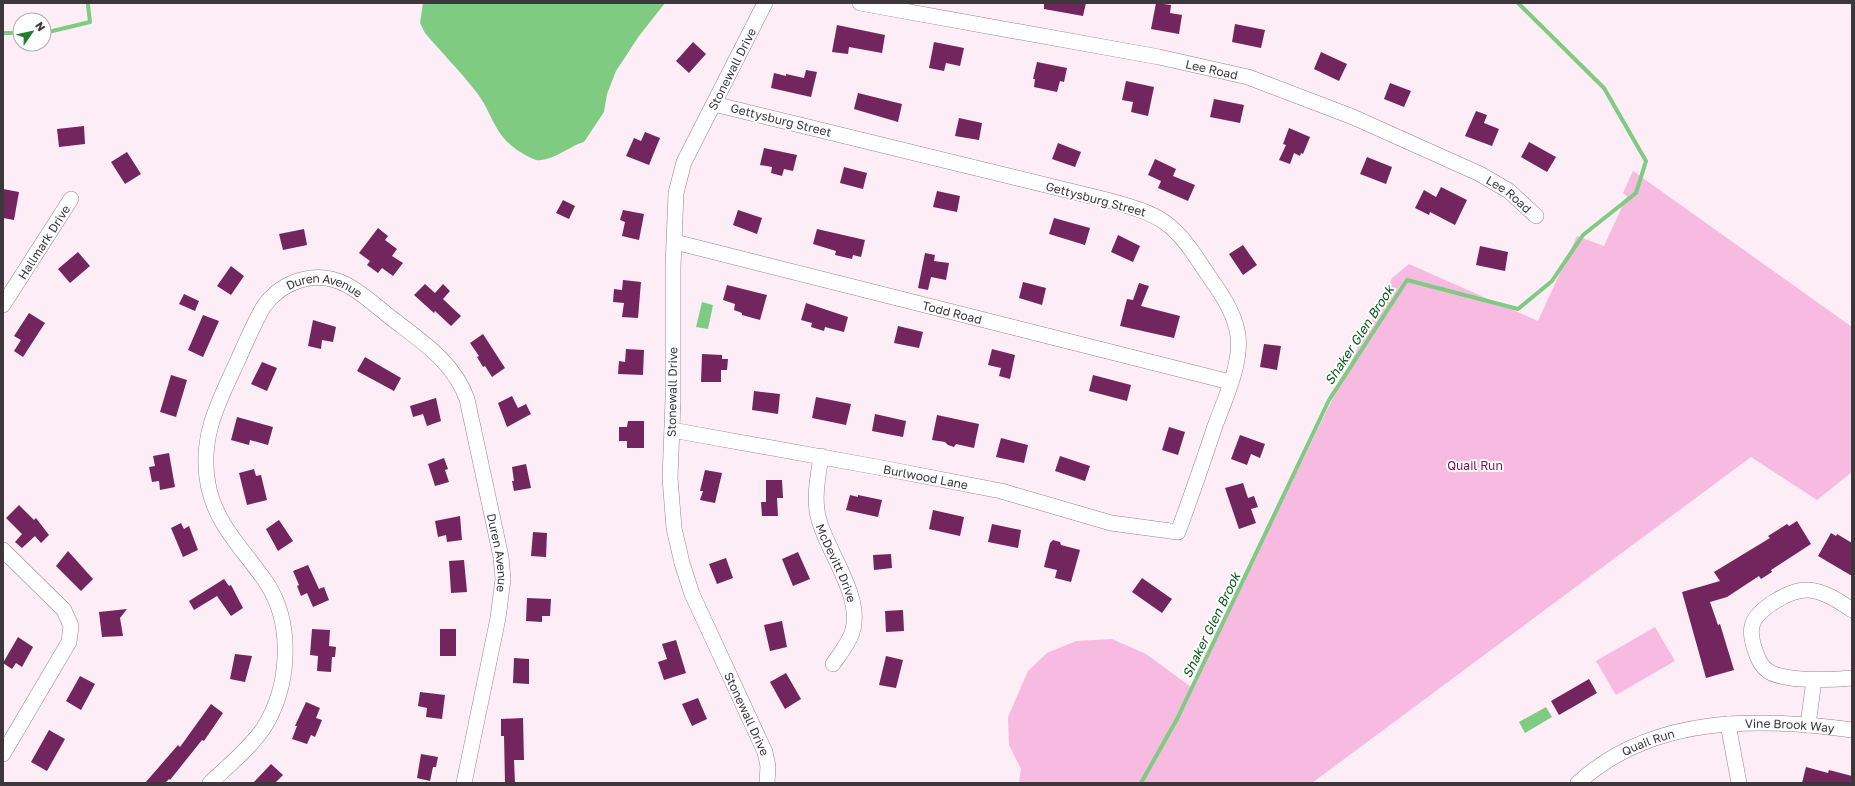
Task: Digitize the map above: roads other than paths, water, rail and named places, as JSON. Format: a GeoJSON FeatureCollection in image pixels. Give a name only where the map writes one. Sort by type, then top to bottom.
{"type":"FeatureCollection","features":[{"type":"Feature","properties":{"kind":"street","name":"Stonewall Drive"},"geometry":{"type":"LineString","coordinates":[[765,3],[681,170],[676,193],[671,503],[674,528],[682,563],[692,594],[764,752],[768,766],[767,783]]}},
{"type":"Feature","properties":{"kind":"street","name":"Lee Road"},"geometry":{"type":"LineString","coordinates":[[860,3],[1158,57],[1248,77],[1353,116],[1480,174],[1509,191],[1536,216]]}},
{"type":"Feature","properties":{"kind":"street","name":"Gettysburg Street"},"geometry":{"type":"LineString","coordinates":[[714,104],[1136,208],[1161,219],[1177,231],[1190,247],[1224,299],[1237,330],[1239,350],[1230,382],[1178,532]]}},
{"type":"Feature","properties":{"kind":"street","name":"Hallmark Drive"},"geometry":{"type":"LineString","coordinates":[[3,305],[71,199]]}},
{"type":"Feature","properties":{"kind":"street","name":"Todd Road"},"geometry":{"type":"LineString","coordinates":[[675,242],[1230,382]]}},
{"type":"Feature","properties":{"kind":"street","name":"Duren Avenue"},"geometry":{"type":"LineString","coordinates":[[210,783],[251,744],[270,716],[282,679],[285,642],[281,618],[267,583],[229,534],[210,495],[206,470],[208,432],[220,400],[258,315],[264,306],[282,288],[296,281],[314,278],[338,281],[353,289],[421,340],[436,353],[453,372],[463,388],[467,399],[501,556],[503,579],[498,618],[464,783]]}},
{"type":"Feature","properties":{"kind":"street","name":"Burlwood Lane"},"geometry":{"type":"LineString","coordinates":[[672,430],[821,456],[1001,491],[1111,523],[1178,532]]}},
{"type":"Feature","properties":{"kind":"street","name":"McDevitt Drive"},"geometry":{"type":"LineString","coordinates":[[821,456],[816,502],[817,515],[847,588],[854,618],[850,637],[833,664]]}},
{"type":"Feature","properties":{"kind":"street"},"geometry":{"type":"LineString","coordinates":[[3,550],[64,610],[69,619],[72,631],[66,648],[3,754]]}},
{"type":"Feature","properties":{"kind":"street"},"geometry":{"type":"LineString","coordinates":[[1852,610],[1830,596],[1809,590],[1798,591],[1778,599],[1758,615],[1753,621],[1751,633],[1752,641],[1764,667],[1768,672],[1814,680],[1852,678]]}},
{"type":"Feature","properties":{"kind":"street"},"geometry":{"type":"LineString","coordinates":[[1808,725],[1814,680]]}},
{"type":"Feature","properties":{"kind":"street","name":"Vine Brook Way"},"geometry":{"type":"LineString","coordinates":[[1728,724],[1759,722],[1808,725],[1852,730]]}},
{"type":"Feature","properties":{"kind":"street"},"geometry":{"type":"LineString","coordinates":[[1728,724],[1739,783]]}},
{"type":"Feature","properties":{"kind":"street","name":"Quail Run"},"geometry":{"type":"LineString","coordinates":[[1578,783],[1602,763],[1634,745],[1669,734],[1709,726],[1728,724]]}},
{"type":"Feature","properties":{"kind":"waterway","name":"Shaker Glen Brook"},"geometry":{"type":"LineString","coordinates":[[1141,783],[1177,719],[1329,400],[1407,280],[1518,309],[1552,281],[1583,235],[1636,193],[1646,161],[1604,88],[1518,3]]}},
{"type":"Feature","properties":{"kind":"waterway"},"geometry":{"type":"LineString","coordinates":[[52,31],[90,22],[88,5]]}},
{"type":"Feature","properties":{"kind":"waterway"},"geometry":{"type":"LineString","coordinates":[[3,33],[12,33]]}}]}
